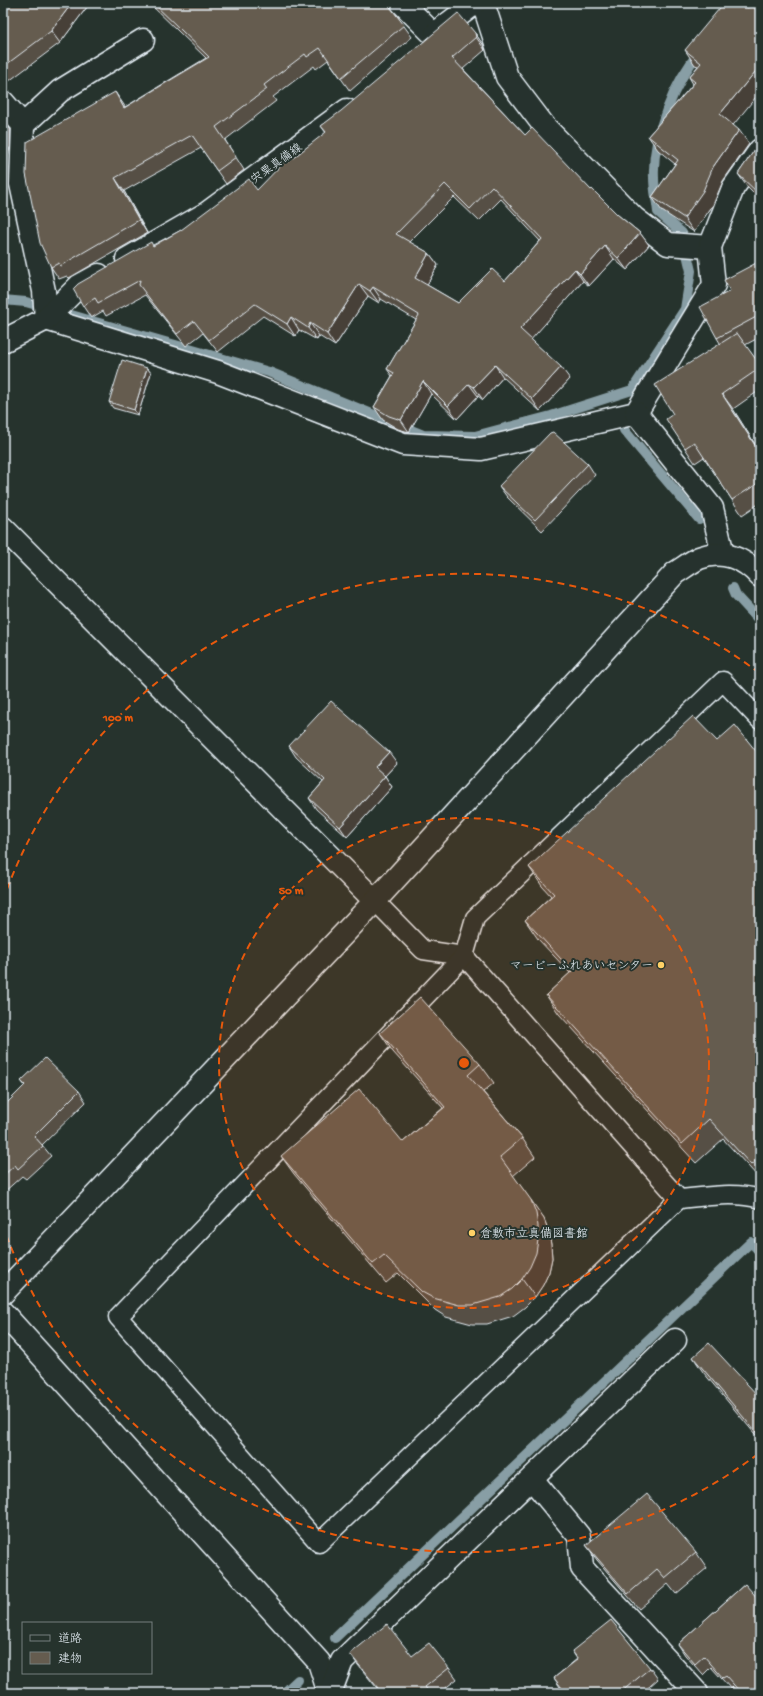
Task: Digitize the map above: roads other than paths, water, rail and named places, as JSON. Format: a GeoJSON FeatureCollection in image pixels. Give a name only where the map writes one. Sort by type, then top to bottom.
{"type":"FeatureCollection","features":[{"type":"Feature","properties":{"kind":"street"},"geometry":{"type":"LineString","coordinates":[[402,3],[434,35]]}},
{"type":"Feature","properties":{"kind":"street"},"geometry":{"type":"LineString","coordinates":[[417,50],[475,3]]}},
{"type":"Feature","properties":{"kind":"street"},"geometry":{"type":"LineString","coordinates":[[483,3],[508,77],[545,127],[634,218],[668,244],[710,247]]}},
{"type":"Feature","properties":{"kind":"street"},"geometry":{"type":"LineString","coordinates":[[23,125],[60,91],[143,40]]}},
{"type":"Feature","properties":{"kind":"street","name":"宍粟真備線"},"geometry":{"type":"LineString","coordinates":[[3,341],[46,319],[79,286],[207,213],[342,114],[365,95]]}},
{"type":"Feature","properties":{"kind":"street"},"geometry":{"type":"LineString","coordinates":[[3,102],[23,125],[21,184],[44,291],[46,319],[218,372],[403,444],[481,449],[636,413],[714,285],[710,247],[733,188],[760,150]]}},
{"type":"Feature","properties":{"kind":"street"},"geometry":{"type":"LineString","coordinates":[[636,413],[712,508],[723,554]]}},
{"type":"Feature","properties":{"kind":"street"},"geometry":{"type":"LineString","coordinates":[[3,528],[375,901]]}},
{"type":"Feature","properties":{"kind":"street"},"geometry":{"type":"LineString","coordinates":[[3,1293],[375,901],[675,573],[699,558],[723,554],[739,558],[760,576]]}},
{"type":"Feature","properties":{"kind":"street"},"geometry":{"type":"LineString","coordinates":[[3,1313],[319,1662],[329,1693]]}},
{"type":"Feature","properties":{"kind":"street"},"geometry":{"type":"LineString","coordinates":[[329,1693],[342,1661],[675,1340]]}},
{"type":"Feature","properties":{"kind":"street"},"geometry":{"type":"LineString","coordinates":[[532,1479],[579,1536],[582,1568],[696,1693]]}},
{"type":"Feature","properties":{"kind":"lane"},"geometry":{"type":"LineString","coordinates":[[760,720],[723,681],[475,918],[464,956],[118,1317],[319,1543],[679,1199],[714,1196],[752,1197],[760,1199]]}},
{"type":"Feature","properties":{"kind":"lane"},"geometry":{"type":"LineString","coordinates":[[375,901],[423,950],[464,956],[679,1199]]}},
{"type":"Feature","properties":{"kind":"waterway"},"geometry":{"type":"LineString","coordinates":[[3,300],[26,302],[269,372],[423,435],[475,436],[551,416],[632,390],[685,309],[691,271],[682,233],[658,212],[654,182],[654,162],[661,127],[674,93],[691,63],[701,50]]}},
{"type":"Feature","properties":{"kind":"waterway"},"geometry":{"type":"LineString","coordinates":[[624,430],[699,519]]}},
{"type":"Feature","properties":{"kind":"waterway"},"geometry":{"type":"LineString","coordinates":[[733,588],[736,595],[760,621]]}},
{"type":"Feature","properties":{"kind":"waterway"},"geometry":{"type":"LineString","coordinates":[[335,1638],[751,1242],[760,1252]]}},
{"type":"Feature","properties":{"kind":"waterway"},"geometry":{"type":"LineString","coordinates":[[284,1693],[298,1680]]}},
{"type":"Feature","properties":{"kind":"place","name":"マービーふれあいセンター"},"geometry":{"type":"Point","coordinates":[661,965]}},
{"type":"Feature","properties":{"kind":"place","name":"倉敷市立真備図書館"},"geometry":{"type":"Point","coordinates":[472,1233]}}]}
